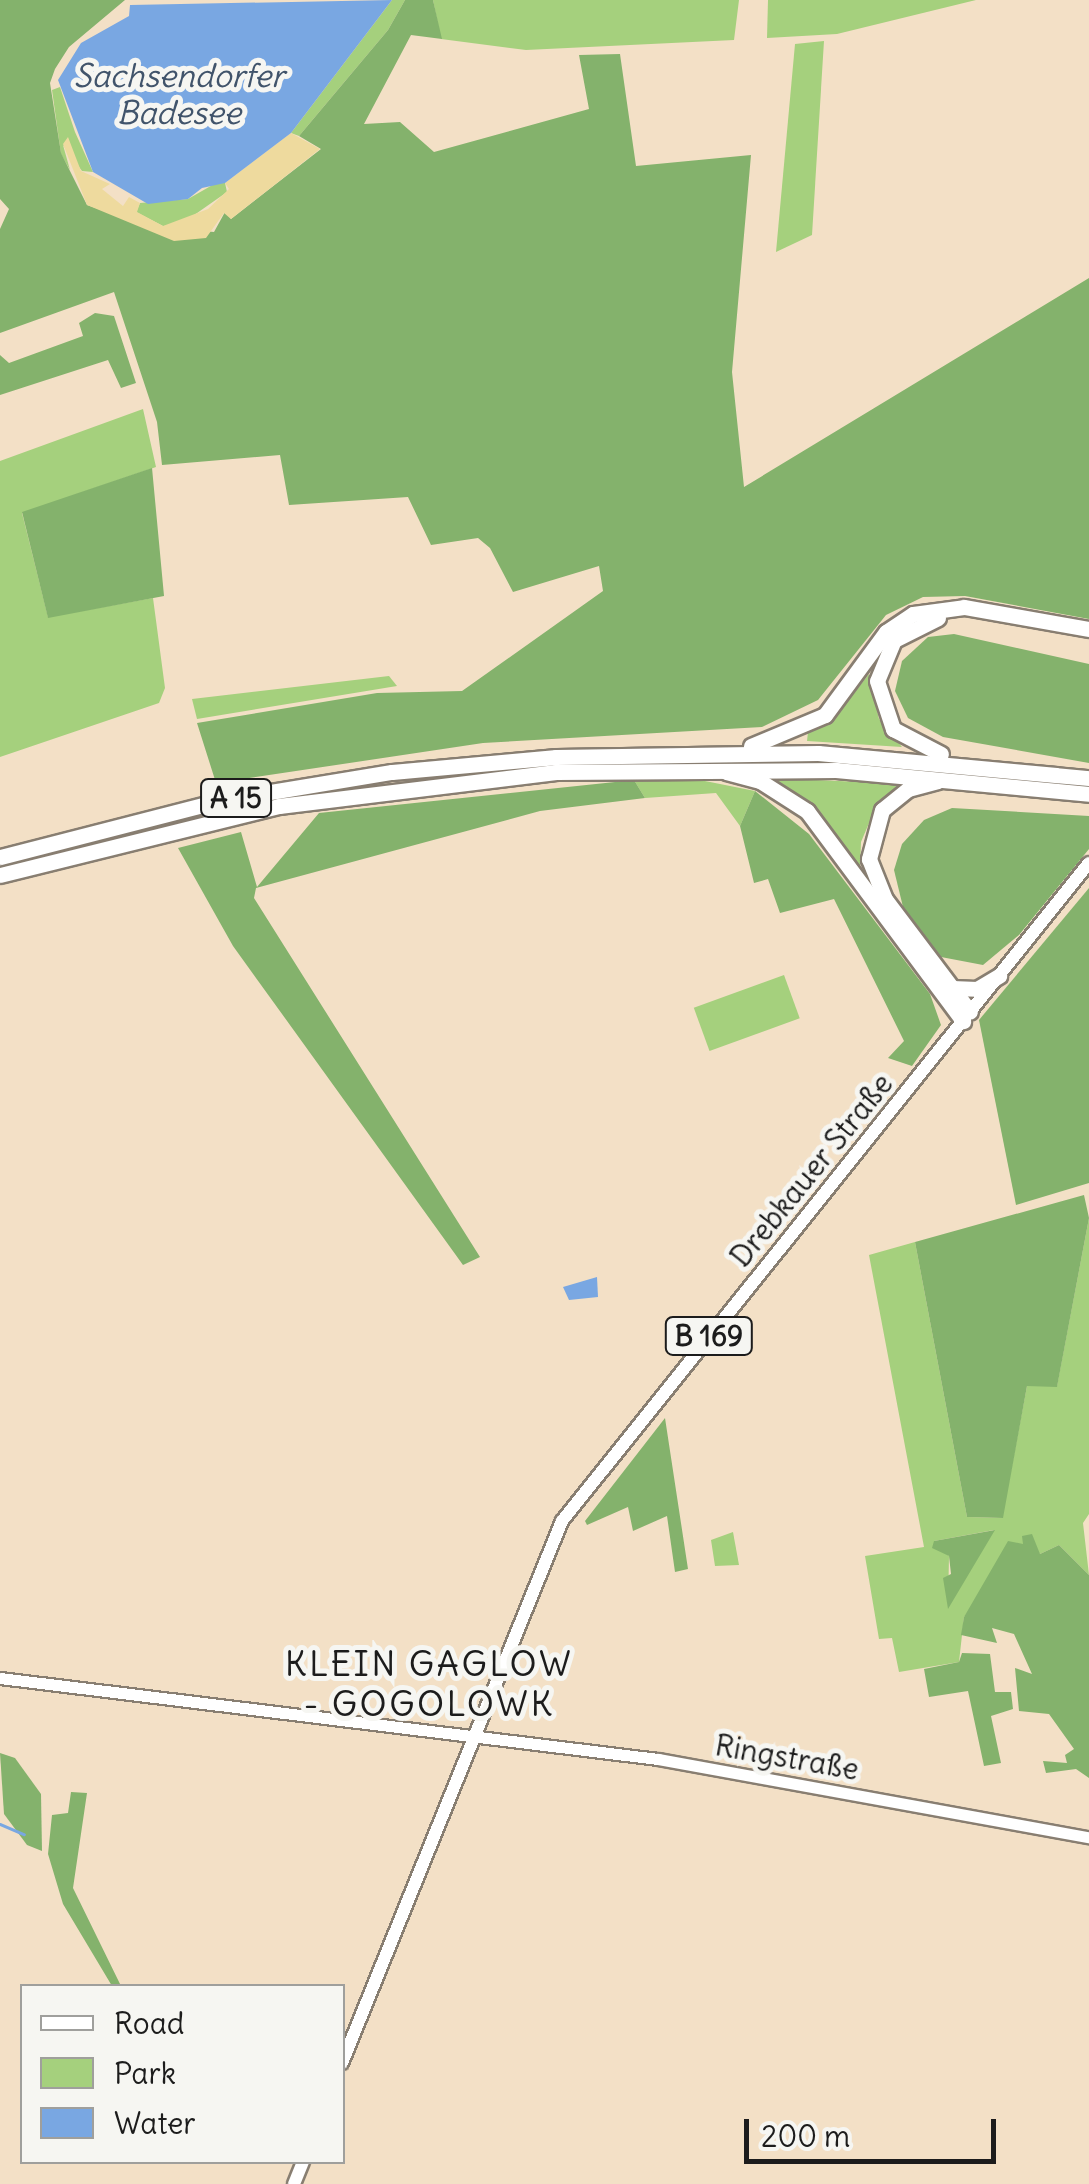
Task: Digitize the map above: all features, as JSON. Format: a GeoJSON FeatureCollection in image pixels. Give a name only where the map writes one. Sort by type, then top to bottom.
{"type":"FeatureCollection","features":[{"type":"Feature","properties":{"kind":"highway"},"geometry":{"type":"LineString","coordinates":[[734,751],[825,714],[886,632],[913,614],[964,607],[1089,630]]}},
{"type":"Feature","properties":{"kind":"highway"},"geometry":{"type":"LineString","coordinates":[[968,764],[908,742],[884,715],[876,682],[894,640],[916,624],[945,618],[1089,640]]}},
{"type":"Feature","properties":{"kind":"highway","name":"A 15"},"geometry":{"type":"LineString","coordinates":[[0,857],[222,800],[392,772],[575,756],[734,751],[968,764],[1089,778]]}},
{"type":"Feature","properties":{"kind":"highway"},"geometry":{"type":"LineString","coordinates":[[703,766],[760,781],[807,811],[967,1016]]}},
{"type":"Feature","properties":{"kind":"highway","name":"A 15"},"geometry":{"type":"LineString","coordinates":[[0,875],[279,806],[394,788],[703,766],[951,777],[1089,794]]}},
{"type":"Feature","properties":{"kind":"highway"},"geometry":{"type":"LineString","coordinates":[[951,777],[908,788],[882,810],[869,859],[885,900],[952,988],[967,1016]]}},
{"type":"Feature","properties":{"kind":"highway"},"geometry":{"type":"LineString","coordinates":[[952,988],[977,989],[999,976]]}},
{"type":"Feature","properties":{"kind":"main road","name":"Drebkauer Straße"},"geometry":{"type":"LineString","coordinates":[[345,2055],[562,1521],[1089,863]]}},
{"type":"Feature","properties":{"kind":"main road","name":"Ringstraße"},"geometry":{"type":"LineString","coordinates":[[0,1678],[670,1761],[1089,1837]]}},
{"type":"Feature","properties":{"kind":"green space"},"geometry":{"type":"Polygon","coordinates":[[[0,0],[125,0],[69,47],[55,69],[50,83],[61,153],[87,205],[144,225],[214,232],[225,212],[231,219],[321,149],[299,136],[388,30],[405,0],[433,0],[442,39],[411,35],[364,124],[400,122],[434,152],[589,109],[579,55],[620,54],[636,166],[751,155],[732,372],[744,487],[1089,278],[1089,619],[965,596],[923,597],[886,615],[818,700],[762,727],[483,743],[216,783],[197,723],[377,693],[462,691],[603,591],[599,566],[513,592],[490,548],[478,538],[431,545],[408,497],[289,505],[280,455],[162,465],[157,422],[114,292],[0,333],[0,229],[9,209],[0,199],[0,0]]]}},
{"type":"Feature","properties":{"kind":"green space"},"geometry":{"type":"Polygon","coordinates":[[[392,0],[405,0],[388,30],[299,136],[291,133],[392,0]]]}},
{"type":"Feature","properties":{"kind":"green space"},"geometry":{"type":"Polygon","coordinates":[[[433,0],[739,0],[734,40],[526,50],[441,39],[433,0]]]}},
{"type":"Feature","properties":{"kind":"green space"},"geometry":{"type":"Polygon","coordinates":[[[768,0],[976,0],[837,34],[767,38],[768,0]]]}},
{"type":"Feature","properties":{"kind":"green space"},"geometry":{"type":"Polygon","coordinates":[[[824,41],[812,235],[776,252],[795,44],[824,41]]]}},
{"type":"Feature","properties":{"kind":"green space"},"geometry":{"type":"Polygon","coordinates":[[[60,87],[93,172],[82,171],[63,145],[70,170],[61,154],[52,90],[60,87]]]}},
{"type":"Feature","properties":{"kind":"green space"},"geometry":{"type":"Polygon","coordinates":[[[216,183],[225,183],[227,192],[180,225],[163,226],[136,212],[140,203],[188,199],[216,183]]]}},
{"type":"Feature","properties":{"kind":"green space"},"geometry":{"type":"Polygon","coordinates":[[[95,313],[114,316],[136,383],[121,388],[108,360],[0,395],[0,355],[9,363],[83,336],[79,323],[95,313]]]}},
{"type":"Feature","properties":{"kind":"green space"},"geometry":{"type":"Polygon","coordinates":[[[143,409],[156,467],[22,513],[48,617],[153,598],[165,688],[159,703],[0,757],[0,461],[143,409]]]}},
{"type":"Feature","properties":{"kind":"green space"},"geometry":{"type":"Polygon","coordinates":[[[152,468],[164,596],[48,618],[22,512],[152,468]]]}},
{"type":"Feature","properties":{"kind":"green space"},"geometry":{"type":"Polygon","coordinates":[[[954,634],[1089,664],[1089,763],[943,737],[908,718],[895,691],[902,661],[928,637],[954,634]]]}},
{"type":"Feature","properties":{"kind":"green space"},"geometry":{"type":"Polygon","coordinates":[[[869,674],[879,719],[902,747],[807,741],[808,732],[842,708],[869,674]]]}},
{"type":"Feature","properties":{"kind":"green space"},"geometry":{"type":"Polygon","coordinates":[[[389,676],[397,686],[197,719],[192,699],[389,676]]]}},
{"type":"Feature","properties":{"kind":"green space"},"geometry":{"type":"Polygon","coordinates":[[[773,778],[904,784],[875,809],[861,842],[860,869],[806,800],[773,778]]]}},
{"type":"Feature","properties":{"kind":"green space"},"geometry":{"type":"Polygon","coordinates":[[[634,780],[700,780],[755,791],[740,826],[716,793],[645,798],[634,780]]]}},
{"type":"Feature","properties":{"kind":"green space"},"geometry":{"type":"Polygon","coordinates":[[[634,780],[645,798],[540,811],[256,888],[254,898],[480,1257],[463,1265],[233,946],[178,848],[241,832],[257,887],[319,813],[634,780]]]}},
{"type":"Feature","properties":{"kind":"green space"},"geometry":{"type":"Polygon","coordinates":[[[755,791],[809,834],[930,994],[941,1025],[912,1066],[888,1058],[904,1041],[834,899],[780,913],[768,879],[754,883],[740,826],[755,791]]]}},
{"type":"Feature","properties":{"kind":"green space"},"geometry":{"type":"Polygon","coordinates":[[[952,808],[1089,816],[1089,849],[1019,935],[983,965],[941,957],[903,907],[894,870],[902,844],[924,820],[952,808]]]}},
{"type":"Feature","properties":{"kind":"green space"},"geometry":{"type":"Polygon","coordinates":[[[1089,888],[1089,1183],[1016,1205],[979,1020],[1089,888]]]}},
{"type":"Feature","properties":{"kind":"green space"},"geometry":{"type":"Polygon","coordinates":[[[784,975],[800,1018],[710,1051],[694,1008],[784,975]]]}},
{"type":"Feature","properties":{"kind":"green space"},"geometry":{"type":"Polygon","coordinates":[[[1084,1195],[1089,1218],[1057,1387],[1027,1386],[1003,1518],[967,1517],[915,1242],[1084,1195]]]}},
{"type":"Feature","properties":{"kind":"green space"},"geometry":{"type":"Polygon","coordinates":[[[1089,1218],[1089,1514],[1083,1523],[1089,1575],[1059,1545],[1040,1554],[1023,1545],[964,1617],[959,1662],[899,1672],[892,1638],[879,1639],[865,1556],[924,1547],[869,1255],[915,1242],[967,1517],[1002,1518],[1027,1386],[1057,1386],[1089,1218]],[[994,1530],[934,1541],[949,1556],[948,1607],[994,1530]]]}},
{"type":"Feature","properties":{"kind":"green space"},"geometry":{"type":"Polygon","coordinates":[[[665,1418],[688,1569],[675,1572],[667,1516],[633,1531],[628,1507],[587,1525],[585,1521],[665,1418]]]}},
{"type":"Feature","properties":{"kind":"green space"},"geometry":{"type":"Polygon","coordinates":[[[995,1530],[948,1609],[943,1578],[951,1574],[949,1556],[932,1548],[934,1541],[995,1530]]]}},
{"type":"Feature","properties":{"kind":"green space"},"geometry":{"type":"Polygon","coordinates":[[[733,1532],[739,1565],[715,1566],[711,1540],[733,1532]]]}},
{"type":"Feature","properties":{"kind":"green space"},"geometry":{"type":"Polygon","coordinates":[[[1032,1534],[1040,1554],[1059,1545],[1089,1575],[1089,1778],[1076,1769],[1046,1773],[1043,1761],[1067,1763],[1065,1755],[1074,1749],[1049,1714],[1019,1711],[1015,1668],[1032,1674],[1014,1634],[992,1628],[997,1643],[961,1635],[964,1617],[1008,1541],[1023,1544],[1022,1536],[1032,1534]]]}},
{"type":"Feature","properties":{"kind":"green space"},"geometry":{"type":"Polygon","coordinates":[[[962,1653],[990,1654],[995,1692],[1011,1692],[1013,1709],[991,1716],[1001,1763],[984,1766],[968,1691],[929,1697],[924,1669],[959,1662],[962,1653]]]}},
{"type":"Feature","properties":{"kind":"green space"},"geometry":{"type":"Polygon","coordinates":[[[0,1753],[15,1758],[41,1794],[42,1851],[27,1845],[4,1814],[0,1753]]]}},
{"type":"Feature","properties":{"kind":"green space"},"geometry":{"type":"Polygon","coordinates":[[[71,1792],[87,1793],[73,1888],[120,1984],[111,1984],[63,1904],[48,1854],[52,1815],[68,1813],[71,1792]]]}},
{"type":"Feature","properties":{"kind":"sand"},"geometry":{"type":"Polygon","coordinates":[[[291,133],[320,149],[231,219],[224,213],[206,238],[174,241],[87,205],[63,144],[68,137],[81,171],[110,184],[102,189],[123,206],[129,197],[140,203],[137,212],[163,226],[208,209],[229,189],[225,183],[291,133]]]}},
{"type":"Feature","properties":{"kind":"water","name":"Sachsendorfer Badesee"},"geometry":{"type":"Polygon","coordinates":[[[392,0],[291,133],[225,183],[202,188],[188,199],[148,204],[93,172],[58,80],[81,43],[129,16],[130,5],[392,0]]]}},
{"type":"Feature","properties":{"kind":"water"},"geometry":{"type":"Polygon","coordinates":[[[597,1277],[598,1297],[569,1300],[563,1287],[597,1277]]]}},
{"type":"Feature","properties":{"kind":"waterway"},"geometry":{"type":"LineString","coordinates":[[0,1824],[24,1834]]}},
{"type":"Feature","properties":{"kind":"district","name":"KLEIN GAGLOW - GOGOLOWK"},"geometry":{"type":"Point","coordinates":[429,1683]}}]}
